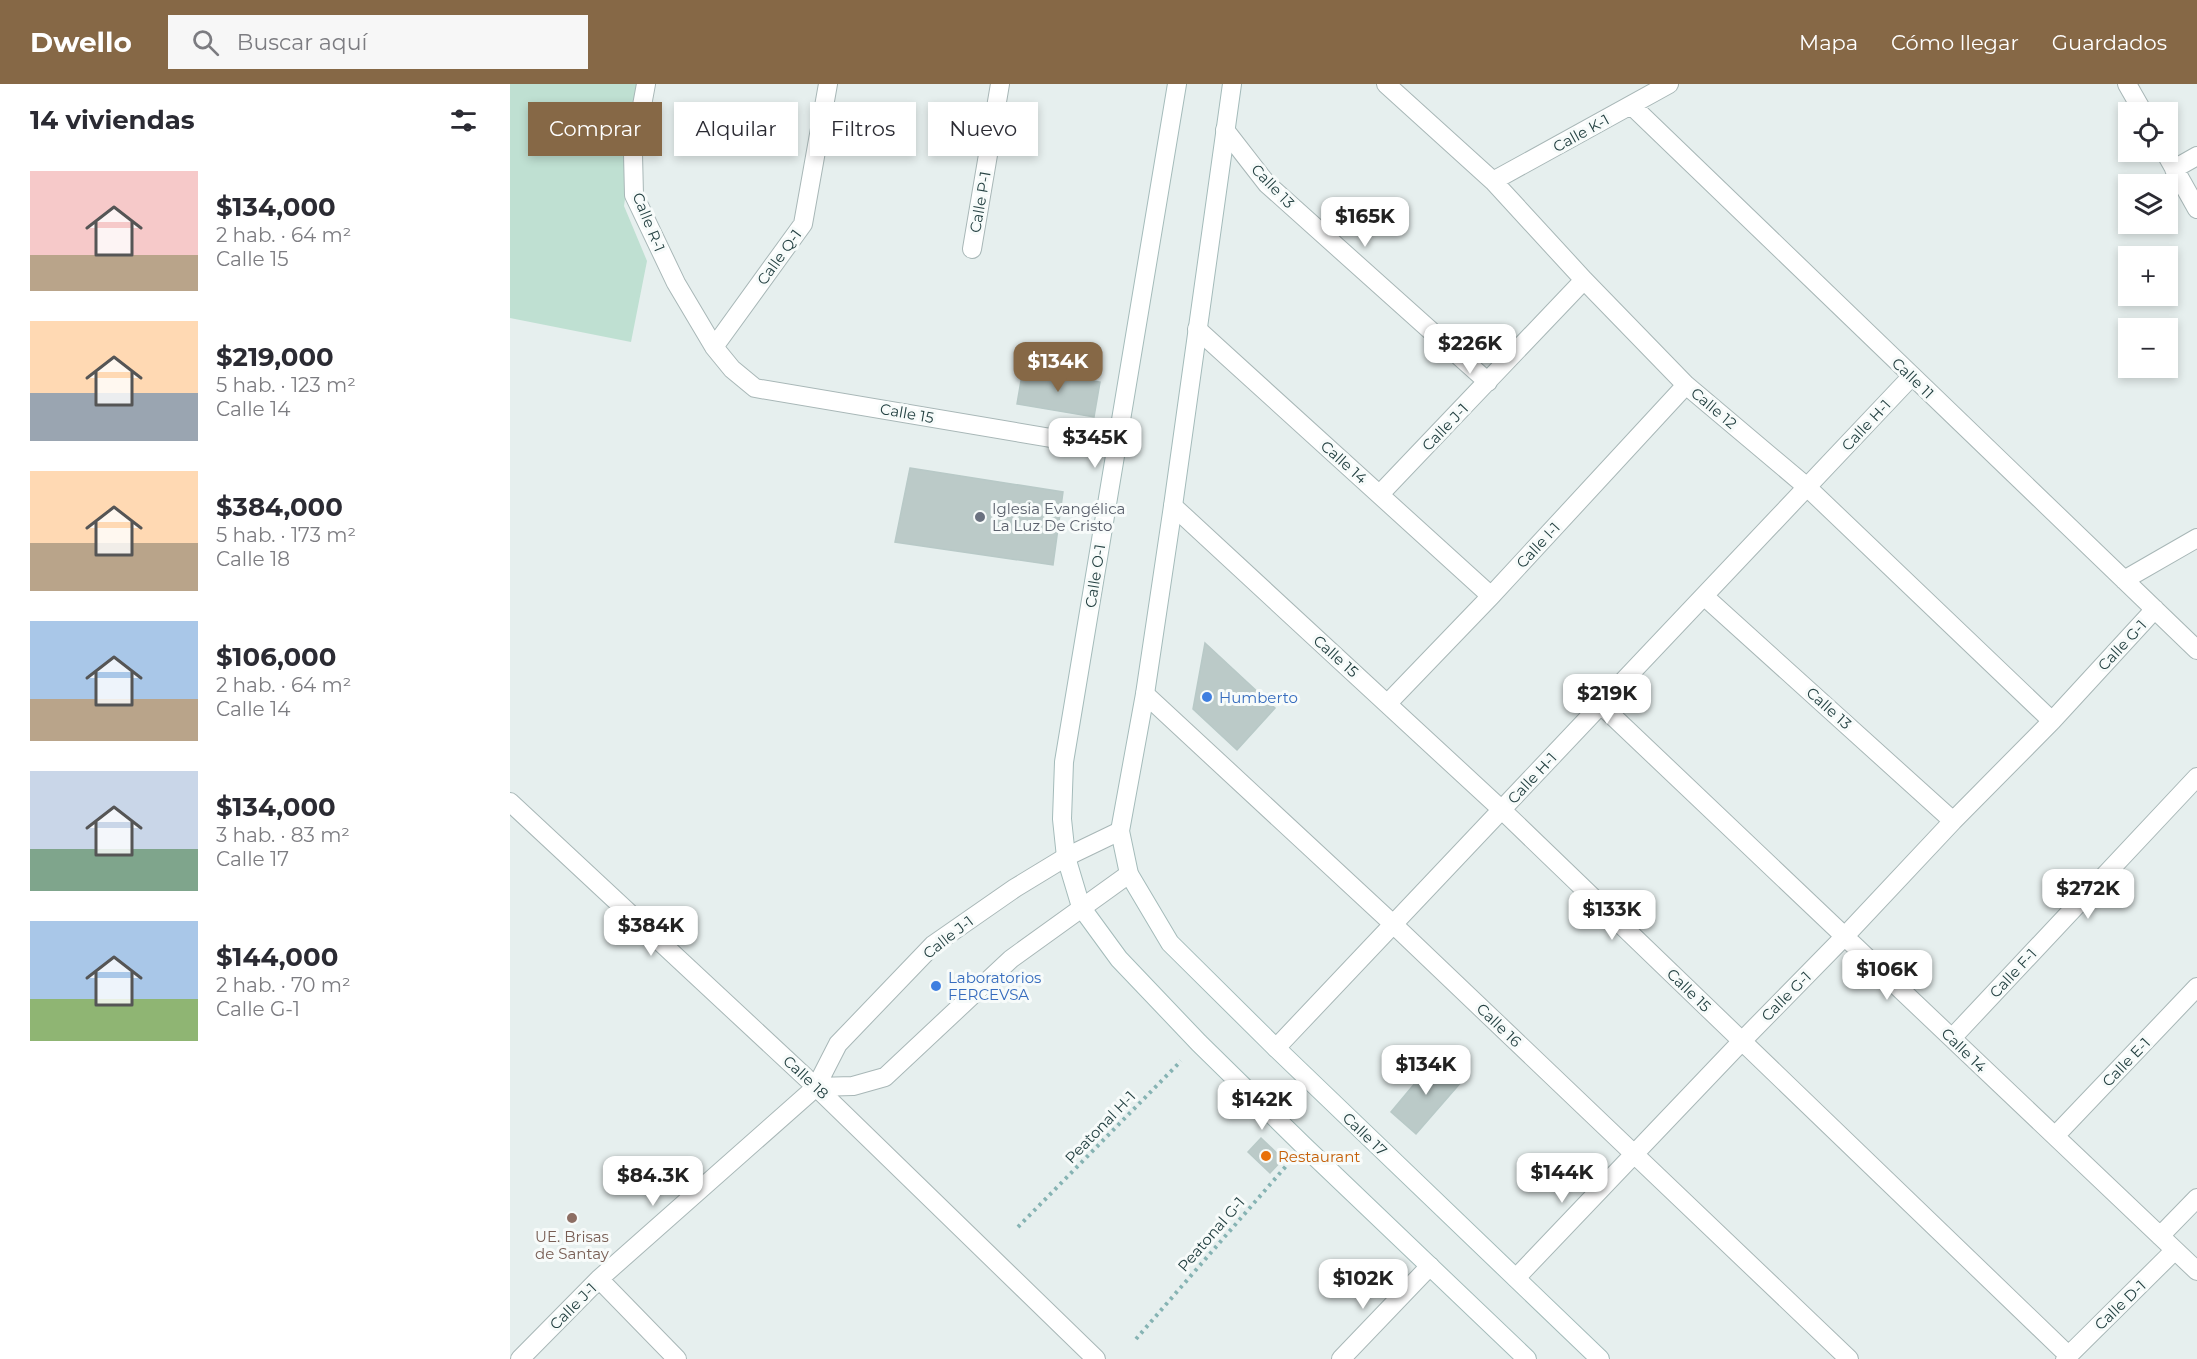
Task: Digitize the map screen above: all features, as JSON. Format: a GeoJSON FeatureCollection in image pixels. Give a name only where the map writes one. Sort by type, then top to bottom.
{"type":"FeatureCollection","features":[{"type":"Feature","properties":{"kind":"street","name":"Calle R-1"},"geometry":{"type":"LineString","coordinates":[[646,84],[633,154],[634,195],[676,283],[714,347]]}},
{"type":"Feature","properties":{"kind":"street","name":"Calle Q-1"},"geometry":{"type":"LineString","coordinates":[[714,347],[803,225],[828,84]]}},
{"type":"Feature","properties":{"kind":"street","name":"Calle P-1"},"geometry":{"type":"LineString","coordinates":[[972,249],[1000,84]]}},
{"type":"Feature","properties":{"kind":"street","name":"Calle O-1"},"geometry":{"type":"LineString","coordinates":[[1066,857],[1062,819],[1064,762],[1177,84]]}},
{"type":"Feature","properties":{"kind":"street"},"geometry":{"type":"LineString","coordinates":[[1120,831],[1145,694],[1232,84]]}},
{"type":"Feature","properties":{"kind":"street","name":"Calle 12"},"geometry":{"type":"LineString","coordinates":[[1386,84],[1493,182],[1686,385],[1807,487],[2052,721]]}},
{"type":"Feature","properties":{"kind":"street","name":"Calle K-1"},"geometry":{"type":"LineString","coordinates":[[1493,182],[1669,84]]}},
{"type":"Feature","properties":{"kind":"street"},"geometry":{"type":"LineString","coordinates":[[2127,84],[2137,102]]}},
{"type":"Feature","properties":{"kind":"street","name":"Calle 11"},"geometry":{"type":"LineString","coordinates":[[1630,105],[2197,650]]}},
{"type":"Feature","properties":{"kind":"street","name":"Calle 13"},"geometry":{"type":"LineString","coordinates":[[1225,130],[1267,184],[1488,382]]}},
{"type":"Feature","properties":{"kind":"street"},"geometry":{"type":"LineString","coordinates":[[2174,169],[2197,156]]}},
{"type":"Feature","properties":{"kind":"street"},"geometry":{"type":"LineString","coordinates":[[2170,162],[2197,209]]}},
{"type":"Feature","properties":{"kind":"street","name":"Calle J-1"},"geometry":{"type":"LineString","coordinates":[[1380,494],[1584,280]]}},
{"type":"Feature","properties":{"kind":"street","name":"Calle 14"},"geometry":{"type":"LineString","coordinates":[[1197,329],[1491,596]]}},
{"type":"Feature","properties":{"kind":"street","name":"Calle 15"},"geometry":{"type":"LineString","coordinates":[[714,347],[732,369],[755,388],[1116,449]]}},
{"type":"Feature","properties":{"kind":"street","name":"Calle H-1"},"geometry":{"type":"LineString","coordinates":[[1276,1048],[1912,376]]}},
{"type":"Feature","properties":{"kind":"street","name":"Calle I-1"},"geometry":{"type":"LineString","coordinates":[[1388,703],[1491,596],[1686,385]]}},
{"type":"Feature","properties":{"kind":"street","name":"Calle 15"},"geometry":{"type":"LineString","coordinates":[[1173,506],[1502,810],[2067,1357]]}},
{"type":"Feature","properties":{"kind":"street"},"geometry":{"type":"LineString","coordinates":[[2124,580],[2197,538]]}},
{"type":"Feature","properties":{"kind":"street","name":"Calle 13"},"geometry":{"type":"LineString","coordinates":[[1704,596],[1953,821]]}},
{"type":"Feature","properties":{"kind":"street","name":"Calle G-1"},"geometry":{"type":"LineString","coordinates":[[1515,1278],[1953,821],[2052,721],[2155,609]]}},
{"type":"Feature","properties":{"kind":"street","name":"Calle 16"},"geometry":{"type":"LineString","coordinates":[[1145,694],[1393,924],[1849,1359]]}},
{"type":"Feature","properties":{"kind":"street","name":"Calle 14"},"geometry":{"type":"LineString","coordinates":[[1601,705],[2197,1271]]}},
{"type":"Feature","properties":{"kind":"street","name":"Calle F-1"},"geometry":{"type":"LineString","coordinates":[[1952,1038],[2197,777]]}},
{"type":"Feature","properties":{"kind":"street","name":"Calle 18"},"geometry":{"type":"LineString","coordinates":[[510,802],[816,1087],[1096,1359]]}},
{"type":"Feature","properties":{"kind":"street","name":"Calle J-1"},"geometry":{"type":"LineString","coordinates":[[520,1359],[599,1279],[816,1087],[838,1044],[933,945],[1015,888],[1066,857],[1120,831]]}},
{"type":"Feature","properties":{"kind":"street","name":"Calle 17"},"geometry":{"type":"LineString","coordinates":[[1120,831],[1129,874],[1170,943],[1600,1359]]}},
{"type":"Feature","properties":{"kind":"street"},"geometry":{"type":"LineString","coordinates":[[1066,857],[1081,907],[1119,959],[1199,1043],[1304,1146],[1527,1359]]}},
{"type":"Feature","properties":{"kind":"street"},"geometry":{"type":"LineString","coordinates":[[816,1087],[853,1086],[885,1077],[1011,959],[1129,874]]}},
{"type":"Feature","properties":{"kind":"street","name":"Calle E-1"},"geometry":{"type":"LineString","coordinates":[[2055,1136],[2197,987]]}},
{"type":"Feature","properties":{"kind":"street"},"geometry":{"type":"LineString","coordinates":[[2160,1236],[2197,1198]]}},
{"type":"Feature","properties":{"kind":"street","name":"Calle D-1"},"geometry":{"type":"LineString","coordinates":[[2067,1357],[2175,1250]]}},
{"type":"Feature","properties":{"kind":"street"},"geometry":{"type":"LineString","coordinates":[[1341,1359],[1430,1266]]}},
{"type":"Feature","properties":{"kind":"street"},"geometry":{"type":"LineString","coordinates":[[599,1279],[677,1359]]}},
{"type":"Feature","properties":{"kind":"path","name":"Peatonal H-1"},"geometry":{"type":"LineString","coordinates":[[1018,1227],[1199,1043]]}},
{"type":"Feature","properties":{"kind":"path","name":"Peatonal G-1"},"geometry":{"type":"LineString","coordinates":[[1136,1339],[1304,1146]]}},
{"type":"Feature","properties":{"kind":"green space"},"geometry":{"type":"Polygon","coordinates":[[[510,84],[641,84],[638,102],[528,102],[528,156],[631,156],[624,206],[647,261],[631,342],[510,318],[510,84]]]}},
{"type":"Feature","properties":{"kind":"building"},"geometry":{"type":"Polygon","coordinates":[[[1023,369],[1100,382],[1094,417],[1017,404],[1023,369]]]}},
{"type":"Feature","properties":{"kind":"building","name":"Iglesia Evangélica La Luz De Cristo"},"geometry":{"type":"Polygon","coordinates":[[[910,468],[1063,492],[1053,565],[895,542],[910,468]]]}},
{"type":"Feature","properties":{"kind":"building"},"geometry":{"type":"Polygon","coordinates":[[[1205,643],[1275,708],[1237,750],[1193,709],[1205,643]]]}},
{"type":"Feature","properties":{"kind":"building"},"geometry":{"type":"Polygon","coordinates":[[[1436,1058],[1462,1081],[1416,1134],[1391,1112],[1436,1058]]]}},
{"type":"Feature","properties":{"kind":"building","name":"Restaurant"},"geometry":{"type":"Polygon","coordinates":[[[1261,1138],[1283,1159],[1270,1173],[1248,1152],[1261,1138]]]}},
{"type":"Feature","properties":{"kind":"place","name":"Iglesia Evangélica La Luz De Cristo"},"geometry":{"type":"Point","coordinates":[980,517]}},
{"type":"Feature","properties":{"kind":"place","name":"Humberto"},"geometry":{"type":"Point","coordinates":[1207,697]}},
{"type":"Feature","properties":{"kind":"place","name":"Laboratorios FERCEVSA"},"geometry":{"type":"Point","coordinates":[936,986]}},
{"type":"Feature","properties":{"kind":"place","name":"Restaurant"},"geometry":{"type":"Point","coordinates":[1266,1156]}},
{"type":"Feature","properties":{"kind":"place","name":"UE. Brisas de Santay"},"geometry":{"type":"Point","coordinates":[572,1218]}}]}
